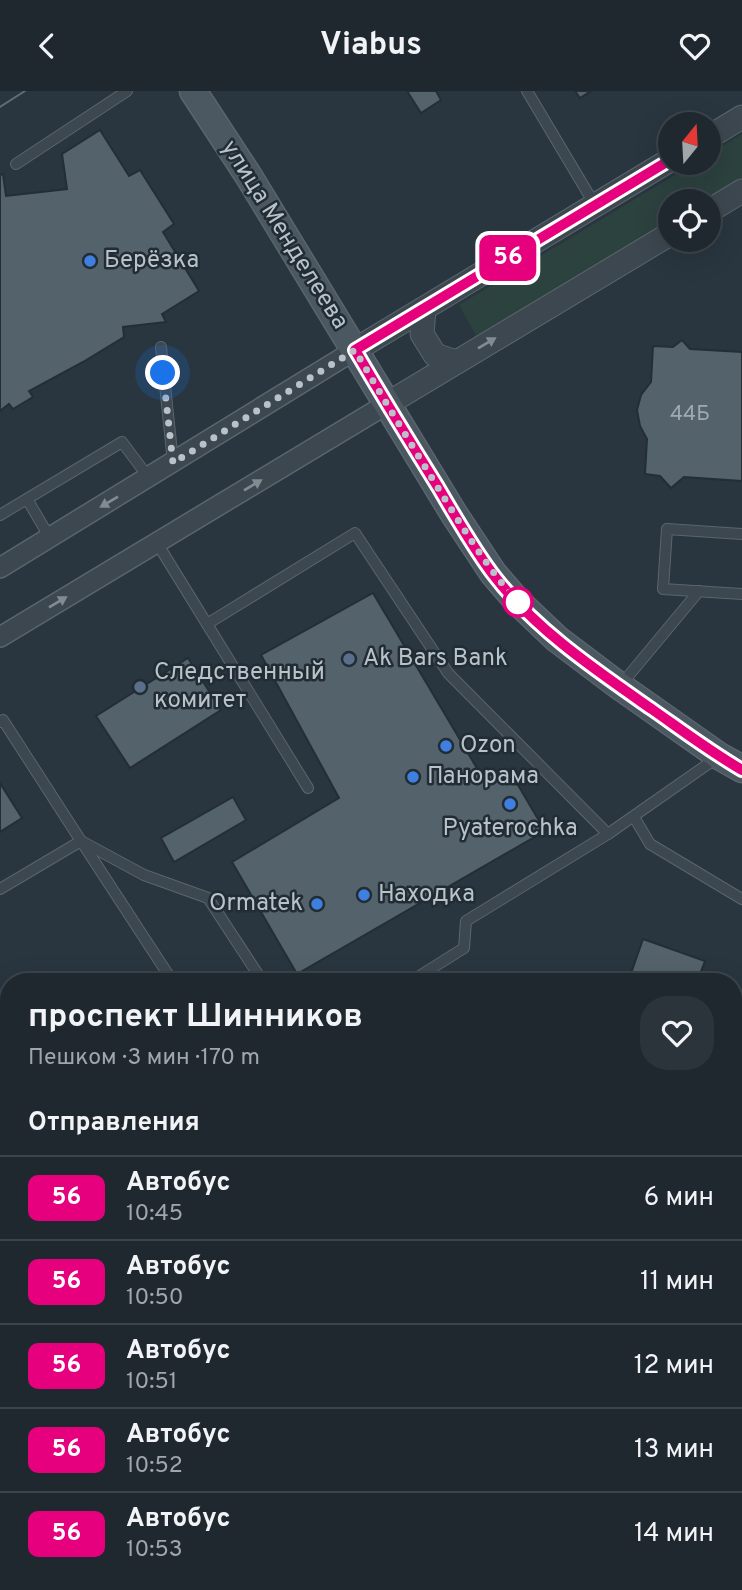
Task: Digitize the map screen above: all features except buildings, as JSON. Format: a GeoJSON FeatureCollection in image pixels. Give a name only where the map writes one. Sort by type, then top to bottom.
{"type":"FeatureCollection","features":[{"type":"Feature","properties":{"kind":"main road","name":"улица Менделеева"},"geometry":{"type":"LineString","coordinates":[[193,91],[248,175],[454,514],[493,573],[518,602],[557,639],[719,757],[742,769]]}},
{"type":"Feature","properties":{"kind":"street"},"geometry":{"type":"LineString","coordinates":[[721,130],[742,117]]}},
{"type":"Feature","properties":{"kind":"street"},"geometry":{"type":"LineString","coordinates":[[0,568],[658,167]]}},
{"type":"Feature","properties":{"kind":"street"},"geometry":{"type":"LineString","coordinates":[[721,204],[742,191]]}},
{"type":"Feature","properties":{"kind":"street"},"geometry":{"type":"LineString","coordinates":[[0,638],[658,241]]}},
{"type":"Feature","properties":{"kind":"street"},"geometry":{"type":"LineString","coordinates":[[424,309],[422,334],[435,355],[456,362]]}},
{"type":"Feature","properties":{"kind":"lane"},"geometry":{"type":"LineString","coordinates":[[16,164],[127,91]]}},
{"type":"Feature","properties":{"kind":"lane"},"geometry":{"type":"LineString","coordinates":[[527,91],[595,206]]}},
{"type":"Feature","properties":{"kind":"lane"},"geometry":{"type":"LineString","coordinates":[[160,347],[173,463]]}},
{"type":"Feature","properties":{"kind":"lane"},"geometry":{"type":"LineString","coordinates":[[0,515],[122,442],[149,478]]}},
{"type":"Feature","properties":{"kind":"lane"},"geometry":{"type":"LineString","coordinates":[[27,499],[50,538]]}},
{"type":"Feature","properties":{"kind":"lane"},"geometry":{"type":"LineString","coordinates":[[742,534],[667,529],[663,589],[742,594]]}},
{"type":"Feature","properties":{"kind":"lane"},"geometry":{"type":"LineString","coordinates":[[207,624],[355,533],[448,673],[608,834]]}},
{"type":"Feature","properties":{"kind":"lane"},"geometry":{"type":"LineString","coordinates":[[157,543],[308,788]]}},
{"type":"Feature","properties":{"kind":"lane"},"geometry":{"type":"LineString","coordinates":[[620,687],[699,591]]}},
{"type":"Feature","properties":{"kind":"lane"},"geometry":{"type":"LineString","coordinates":[[1,719],[167,973]]}},
{"type":"Feature","properties":{"kind":"lane"},"geometry":{"type":"LineString","coordinates":[[424,973],[464,948],[466,921],[608,834],[719,757]]}},
{"type":"Feature","properties":{"kind":"lane"},"geometry":{"type":"LineString","coordinates":[[634,817],[650,844],[742,899]]}},
{"type":"Feature","properties":{"kind":"lane"},"geometry":{"type":"LineString","coordinates":[[0,890],[81,841]]}},
{"type":"Feature","properties":{"kind":"lane"},"geometry":{"type":"LineString","coordinates":[[81,841],[144,875],[208,898],[257,973]]}},
{"type":"Feature","properties":{"kind":"green space"},"geometry":{"type":"Polygon","coordinates":[[[742,134],[742,179],[721,191],[721,189],[658,189],[658,229],[477,337],[459,305],[675,175],[721,175],[721,147],[742,134]]]}},
{"type":"Feature","properties":{"kind":"tram line"},"geometry":{"type":"LineString","coordinates":[[0,107],[25,91]]}},
{"type":"Feature","properties":{"kind":"bus line","name":"56"},"geometry":{"type":"LineString","coordinates":[[658,167],[355,350],[454,514],[493,573],[518,602],[557,639],[618,685],[719,757],[742,770]]}},
{"type":"Feature","properties":{"kind":"place","name":"Берёзка"},"geometry":{"type":"Point","coordinates":[90,261]}},
{"type":"Feature","properties":{"kind":"place","name":"Ak Bars Bank"},"geometry":{"type":"Point","coordinates":[349,659]}},
{"type":"Feature","properties":{"kind":"place","name":"Следственный комитет"},"geometry":{"type":"Point","coordinates":[140,687]}},
{"type":"Feature","properties":{"kind":"place","name":"Ozon"},"geometry":{"type":"Point","coordinates":[446,746]}},
{"type":"Feature","properties":{"kind":"place","name":"Панорама"},"geometry":{"type":"Point","coordinates":[413,777]}},
{"type":"Feature","properties":{"kind":"place","name":"Pyaterochka"},"geometry":{"type":"Point","coordinates":[510,804]}},
{"type":"Feature","properties":{"kind":"place","name":"Находка"},"geometry":{"type":"Point","coordinates":[364,895]}},
{"type":"Feature","properties":{"kind":"place","name":"Ormatek"},"geometry":{"type":"Point","coordinates":[317,904]}},
{"type":"Feature","properties":{"kind":"route"},"geometry":{"type":"LineString","coordinates":[[163,373],[173,463],[355,350],[454,514],[493,573],[518,602]]}}]}
